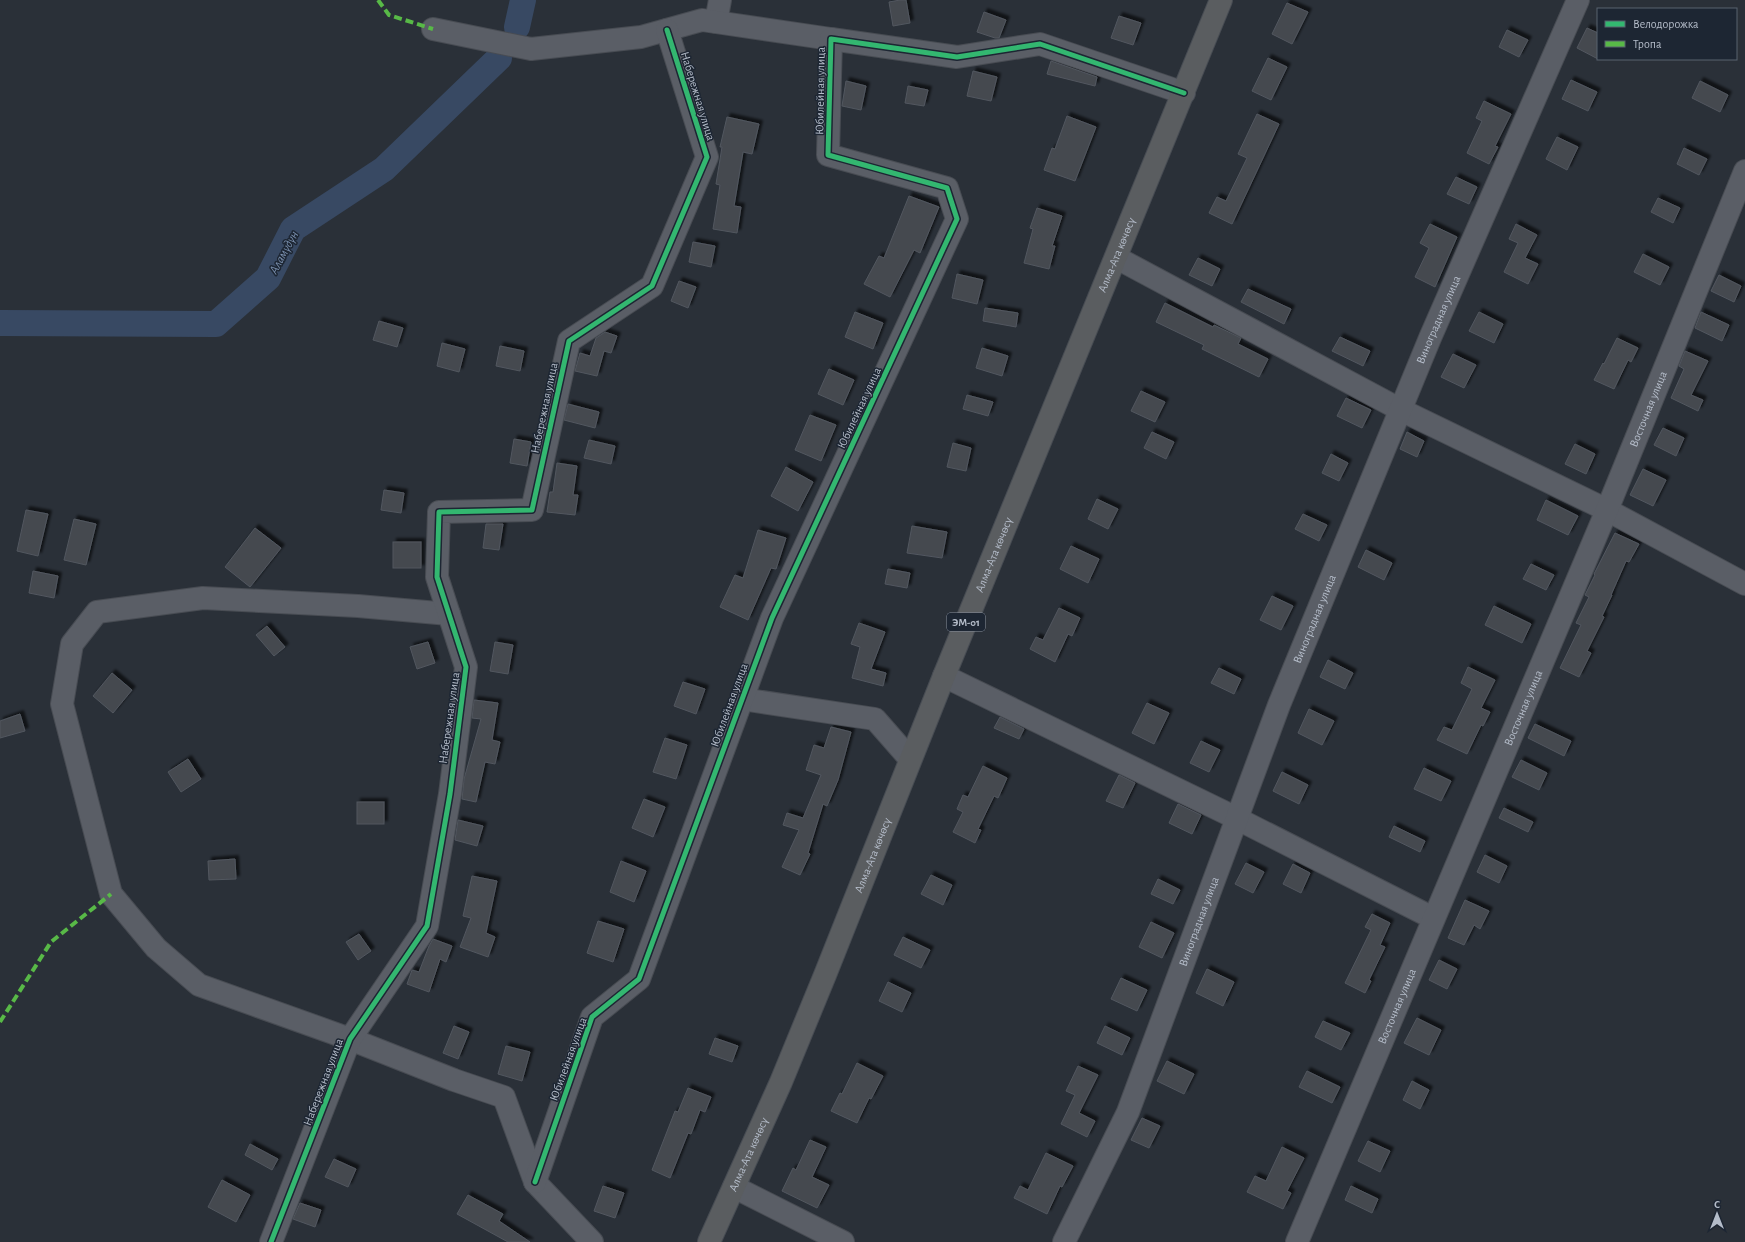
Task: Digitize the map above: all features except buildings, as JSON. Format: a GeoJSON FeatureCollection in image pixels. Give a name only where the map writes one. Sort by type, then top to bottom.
{"type":"FeatureCollection","features":[{"type":"Feature","properties":{"kind":"highway","name":"Алма-Ата көчөсү"},"geometry":{"type":"LineString","coordinates":[[709,1242],[781,1082],[910,759],[1221,0]]}},
{"type":"Feature","properties":{"kind":"street"},"geometry":{"type":"LineString","coordinates":[[716,22],[720,0]]}},
{"type":"Feature","properties":{"kind":"street","name":"Виноградная улица"},"geometry":{"type":"LineString","coordinates":[[1064,1242],[1128,1112],[1279,705],[1437,323],[1578,0]]}},
{"type":"Feature","properties":{"kind":"street"},"geometry":{"type":"LineString","coordinates":[[433,29],[531,49],[641,37],[702,20],[831,39]]}},
{"type":"Feature","properties":{"kind":"street","name":"Набережная улица"},"geometry":{"type":"LineString","coordinates":[[271,1242],[350,1039],[427,926],[450,794],[466,667],[437,577],[439,512],[532,510],[569,341],[652,286],[707,157],[667,30]]}},
{"type":"Feature","properties":{"kind":"street","name":"Юбилейная улица"},"geometry":{"type":"LineString","coordinates":[[535,1182],[592,1017],[639,979],[772,618],[957,219],[948,188],[828,154],[831,39],[957,57],[1040,44],[1184,93]]}},
{"type":"Feature","properties":{"kind":"street","name":"Восточная улица"},"geometry":{"type":"LineString","coordinates":[[1297,1242],[1607,510],[1745,171]]}},
{"type":"Feature","properties":{"kind":"street"},"geometry":{"type":"LineString","coordinates":[[1116,258],[1401,410],[1607,510],[1745,584]]}},
{"type":"Feature","properties":{"kind":"street"},"geometry":{"type":"LineString","coordinates":[[449,614],[358,606],[203,598],[97,612],[72,644],[62,704],[111,894],[156,948],[199,985],[350,1039],[454,1080],[504,1097],[535,1182],[592,1242]]}},
{"type":"Feature","properties":{"kind":"street"},"geometry":{"type":"LineString","coordinates":[[944,676],[1237,819],[1433,918]]}},
{"type":"Feature","properties":{"kind":"street"},"geometry":{"type":"LineString","coordinates":[[742,699],[876,719],[910,759]]}},
{"type":"Feature","properties":{"kind":"street"},"geometry":{"type":"LineString","coordinates":[[734,1187],[843,1242]]}},
{"type":"Feature","properties":{"kind":"waterway","name":"Аламүдүн"},"geometry":{"type":"LineString","coordinates":[[517,27],[523,0]]}},
{"type":"Feature","properties":{"kind":"waterway","name":"Аламүдүн"},"geometry":{"type":"LineString","coordinates":[[0,323],[216,324],[268,278],[293,229],[384,169],[499,58]]}},
{"type":"Feature","properties":{"kind":"marked path"},"geometry":{"type":"LineString","coordinates":[[378,0],[389,15],[433,29]]}},
{"type":"Feature","properties":{"kind":"marked path"},"geometry":{"type":"LineString","coordinates":[[0,1022],[51,942],[111,894]]}},
{"type":"Feature","properties":{"kind":"cycle path"},"geometry":{"type":"LineString","coordinates":[[271,1242],[350,1039],[427,926],[450,794],[466,667],[437,577],[439,512],[532,510],[569,341],[652,286],[707,157],[667,30]]}},
{"type":"Feature","properties":{"kind":"cycle path"},"geometry":{"type":"LineString","coordinates":[[535,1182],[592,1017],[639,979],[772,618],[957,219],[947,188],[828,155],[831,39],[957,57],[1040,44],[1184,93]]}}]}
